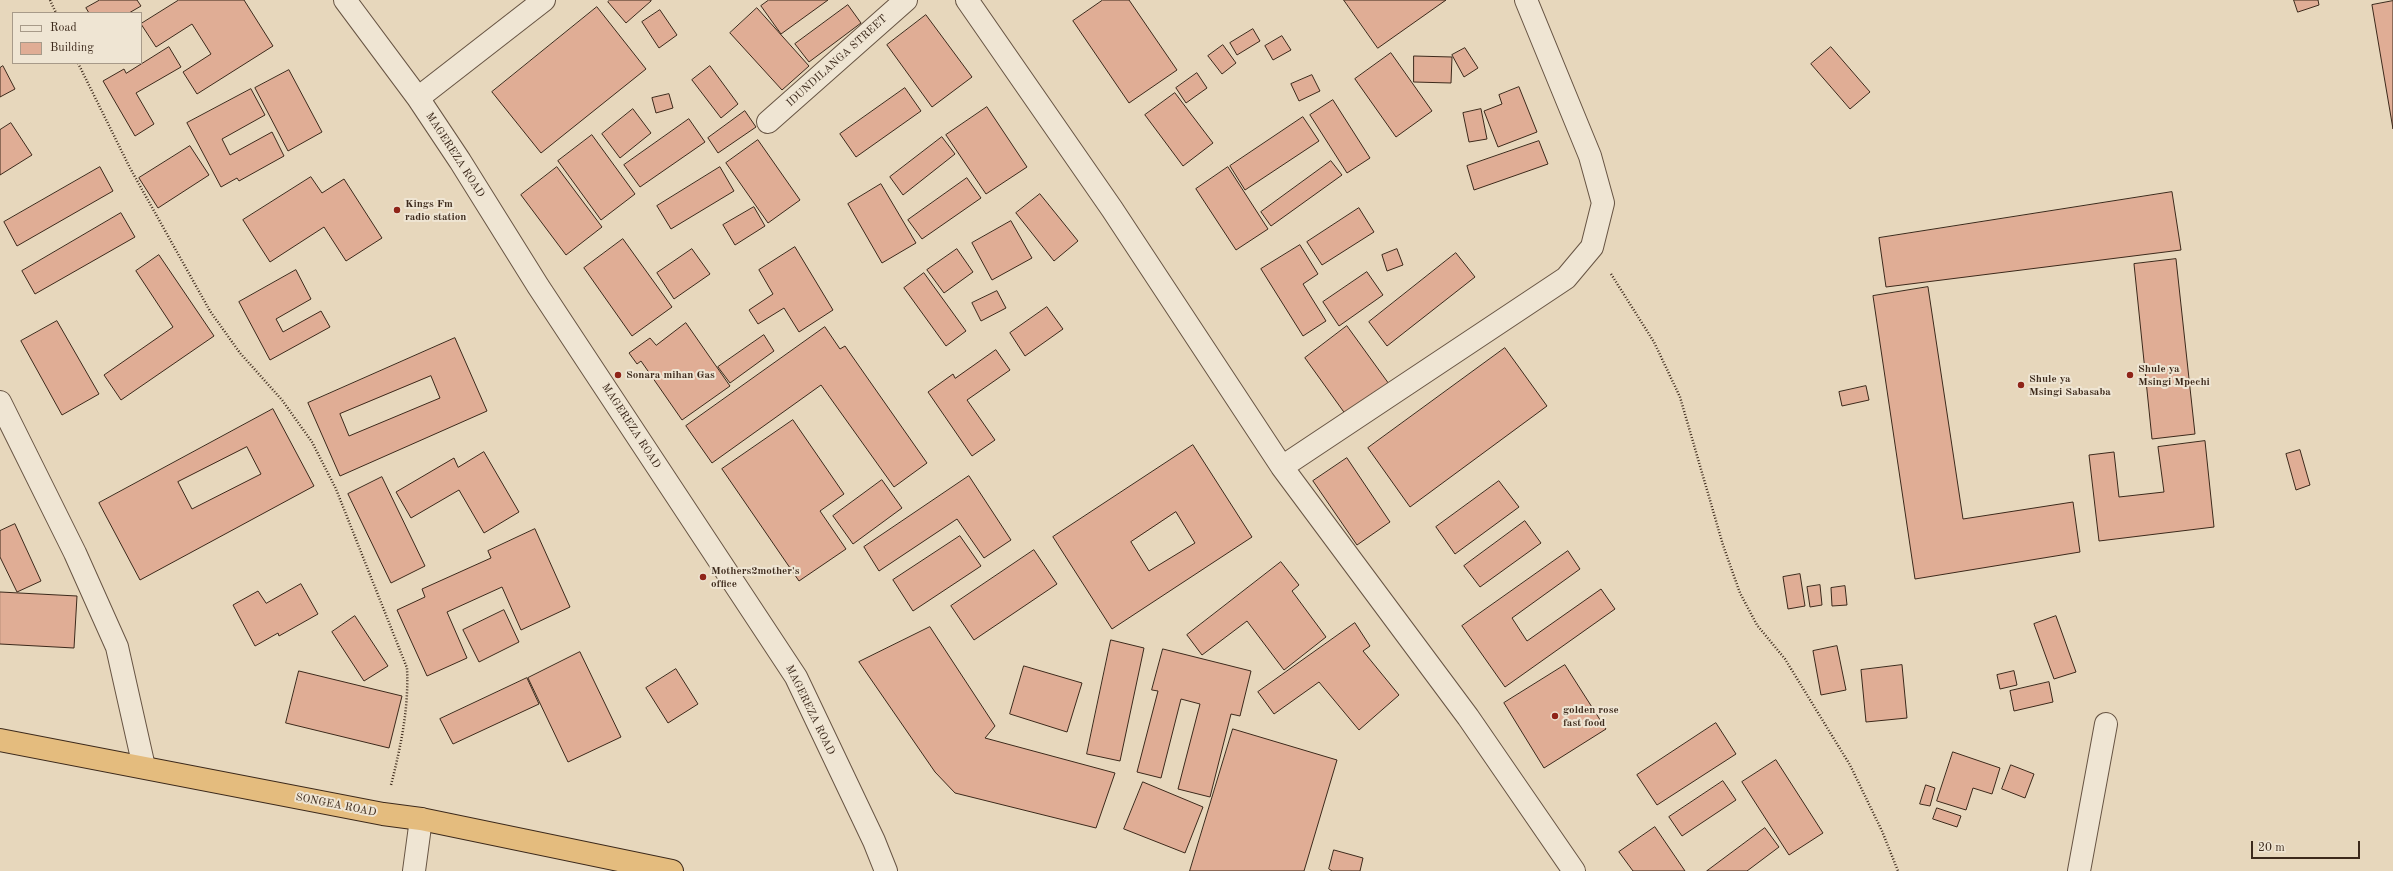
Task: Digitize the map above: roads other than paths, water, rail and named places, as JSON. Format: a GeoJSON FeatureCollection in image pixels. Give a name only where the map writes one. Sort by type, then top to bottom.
{"type":"FeatureCollection","features":[{"type":"Feature","properties":{"kind":"highway","name":"SONGEA ROAD"},"geometry":{"type":"LineString","coordinates":[[0,740],[383,814],[421,819],[672,871]]}},
{"type":"Feature","properties":{"kind":"street","name":"MAGEREZA ROAD"},"geometry":{"type":"LineString","coordinates":[[345,0],[418,98],[538,286],[796,677],[874,841],[886,871]]}},
{"type":"Feature","properties":{"kind":"street"},"geometry":{"type":"LineString","coordinates":[[418,98],[544,0]]}},
{"type":"Feature","properties":{"kind":"street","name":"IDUNDILANGA STREET"},"geometry":{"type":"LineString","coordinates":[[768,122],[906,0]]}},
{"type":"Feature","properties":{"kind":"street"},"geometry":{"type":"LineString","coordinates":[[967,0],[1112,209],[1282,467],[1468,717],[1574,871]]}},
{"type":"Feature","properties":{"kind":"street"},"geometry":{"type":"LineString","coordinates":[[1282,467],[1566,278],[1592,247],[1603,204],[1590,156],[1526,0]]}},
{"type":"Feature","properties":{"kind":"street"},"geometry":{"type":"LineString","coordinates":[[0,402],[75,553],[117,647],[144,767]]}},
{"type":"Feature","properties":{"kind":"street"},"geometry":{"type":"LineString","coordinates":[[2079,871],[2106,724]]}},
{"type":"Feature","properties":{"kind":"street"},"geometry":{"type":"LineString","coordinates":[[414,871],[421,819]]}},
{"type":"Feature","properties":{"kind":"place","name":"Kings Fm radio station"},"geometry":{"type":"Point","coordinates":[397,210]}},
{"type":"Feature","properties":{"kind":"place","name":"Sonara mihan Gas"},"geometry":{"type":"Point","coordinates":[618,375]}},
{"type":"Feature","properties":{"kind":"place","name":"Shule ya Msingi Mpechi"},"geometry":{"type":"Point","coordinates":[2130,375]}},
{"type":"Feature","properties":{"kind":"place","name":"Shule ya Msingi Sabasaba"},"geometry":{"type":"Point","coordinates":[2021,385]}},
{"type":"Feature","properties":{"kind":"place","name":"Mothers2mother's office"},"geometry":{"type":"Point","coordinates":[703,577]}},
{"type":"Feature","properties":{"kind":"place","name":"golden rose fast food"},"geometry":{"type":"Point","coordinates":[1555,716]}}]}
